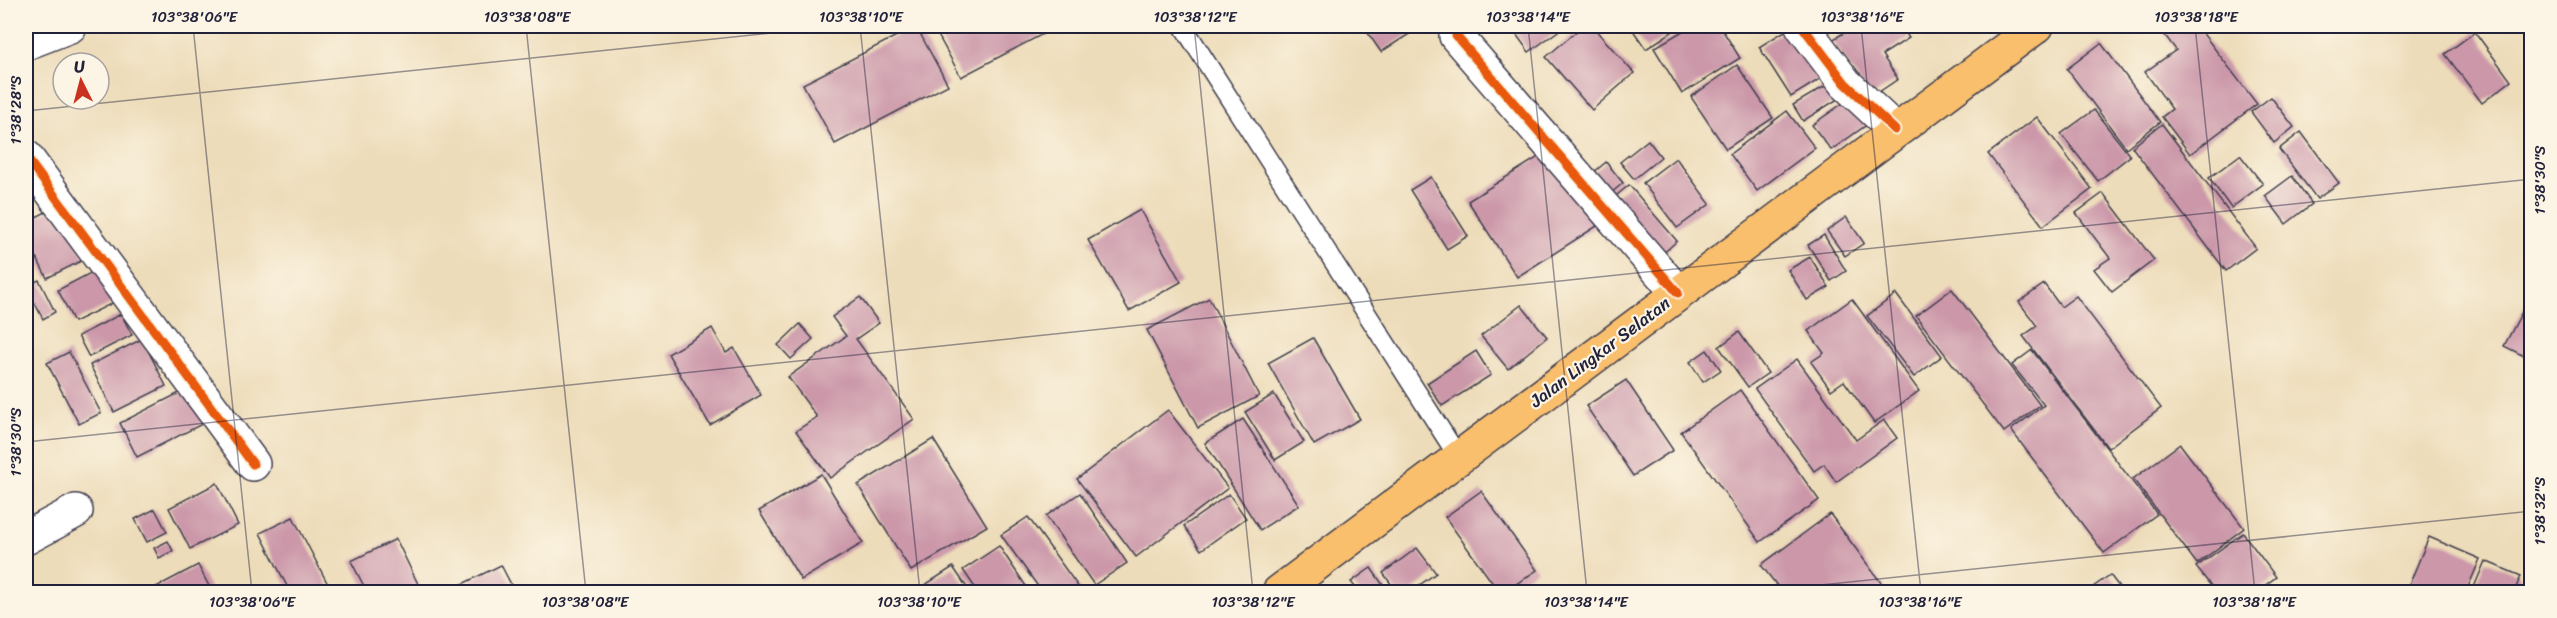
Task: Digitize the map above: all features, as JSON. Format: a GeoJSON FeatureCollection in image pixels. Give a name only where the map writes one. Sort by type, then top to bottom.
{"type":"FeatureCollection","features":[{"type":"Feature","properties":{"kind":"highway","name":"Jalan Lingkar Selatan"},"geometry":{"type":"LineString","coordinates":[[1279,592],[2037,26]]}},
{"type":"Feature","properties":{"kind":"street"},"geometry":{"type":"LineString","coordinates":[[26,43],[70,26]]}},
{"type":"Feature","properties":{"kind":"street"},"geometry":{"type":"LineString","coordinates":[[1802,26],[1845,82],[1895,130]]}},
{"type":"Feature","properties":{"kind":"street"},"geometry":{"type":"LineString","coordinates":[[1456,36],[1678,293]]}},
{"type":"Feature","properties":{"kind":"street"},"geometry":{"type":"LineString","coordinates":[[26,157],[253,464]]}},
{"type":"Feature","properties":{"kind":"street"},"geometry":{"type":"LineString","coordinates":[[26,538],[76,512]]}},
{"type":"Feature","properties":{"kind":"lane"},"geometry":{"type":"LineString","coordinates":[[1183,26],[1459,458]]}},
{"type":"Feature","properties":{"kind":"building"},"geometry":{"type":"Polygon","coordinates":[[[916,26],[948,85],[835,144],[803,84],[916,26]]]}},
{"type":"Feature","properties":{"kind":"building"},"geometry":{"type":"Polygon","coordinates":[[[933,26],[1058,26],[961,77],[933,26]]]}},
{"type":"Feature","properties":{"kind":"building"},"geometry":{"type":"Polygon","coordinates":[[[1363,26],[1422,26],[1381,52],[1363,26]]]}},
{"type":"Feature","properties":{"kind":"building"},"geometry":{"type":"Polygon","coordinates":[[[1510,26],[1565,26],[1529,52],[1510,26]]]}},
{"type":"Feature","properties":{"kind":"building"},"geometry":{"type":"Polygon","coordinates":[[[1583,26],[1592,26],[1634,73],[1592,110],[1546,57],[1583,26]]]}},
{"type":"Feature","properties":{"kind":"building"},"geometry":{"type":"Polygon","coordinates":[[[1630,26],[1681,26],[1646,49],[1630,26]]]}},
{"type":"Feature","properties":{"kind":"building"},"geometry":{"type":"Polygon","coordinates":[[[1691,26],[1720,26],[1740,58],[1682,94],[1654,48],[1691,26]]]}},
{"type":"Feature","properties":{"kind":"building"},"geometry":{"type":"Polygon","coordinates":[[[1793,26],[1828,74],[1791,97],[1759,47],[1793,26]]]}},
{"type":"Feature","properties":{"kind":"building"},"geometry":{"type":"Polygon","coordinates":[[[1855,26],[1901,26],[1909,38],[1882,55],[1898,79],[1870,98],[1832,40],[1855,26]]]}},
{"type":"Feature","properties":{"kind":"building"},"geometry":{"type":"Polygon","coordinates":[[[2158,26],[2208,26],[2201,31],[2257,104],[2190,154],[2162,117],[2172,109],[2145,72],[2176,50],[2158,26]]]}},
{"type":"Feature","properties":{"kind":"building"},"geometry":{"type":"Polygon","coordinates":[[[2475,32],[2511,81],[2482,103],[2445,54],[2475,32]]]}},
{"type":"Feature","properties":{"kind":"building"},"geometry":{"type":"Polygon","coordinates":[[[2101,43],[2160,122],[2126,148],[2067,69],[2101,43]]]}},
{"type":"Feature","properties":{"kind":"building"},"geometry":{"type":"Polygon","coordinates":[[[1737,65],[1773,118],[1726,149],[1691,97],[1737,65]]]}},
{"type":"Feature","properties":{"kind":"building"},"geometry":{"type":"Polygon","coordinates":[[[1832,82],[1841,97],[1803,121],[1793,105],[1832,82]]]}},
{"type":"Feature","properties":{"kind":"building"},"geometry":{"type":"Polygon","coordinates":[[[2271,97],[2294,127],[2274,143],[2251,112],[2271,97]]]}},
{"type":"Feature","properties":{"kind":"building"},"geometry":{"type":"Polygon","coordinates":[[[1849,99],[1868,124],[1831,150],[1812,125],[1849,99]]]}},
{"type":"Feature","properties":{"kind":"building"},"geometry":{"type":"Polygon","coordinates":[[[2094,110],[2130,156],[2098,181],[2061,134],[2094,110]]]}},
{"type":"Feature","properties":{"kind":"building"},"geometry":{"type":"Polygon","coordinates":[[[1787,111],[1815,148],[1757,191],[1730,154],[1787,111]]]}},
{"type":"Feature","properties":{"kind":"building"},"geometry":{"type":"Polygon","coordinates":[[[2037,117],[2092,189],[2043,226],[1988,154],[2037,117]]]}},
{"type":"Feature","properties":{"kind":"building"},"geometry":{"type":"Polygon","coordinates":[[[2162,124],[2256,248],[2226,271],[2132,147],[2162,124]]]}},
{"type":"Feature","properties":{"kind":"building"},"geometry":{"type":"Polygon","coordinates":[[[2301,132],[2339,183],[2317,199],[2279,149],[2301,132]]]}},
{"type":"Feature","properties":{"kind":"building"},"geometry":{"type":"Polygon","coordinates":[[[1648,140],[1661,157],[1634,179],[1620,162],[1648,140]]]}},
{"type":"Feature","properties":{"kind":"building"},"geometry":{"type":"Polygon","coordinates":[[[1548,151],[1597,226],[1517,277],[1468,201],[1548,151]]]}},
{"type":"Feature","properties":{"kind":"building"},"geometry":{"type":"Polygon","coordinates":[[[2240,155],[2263,184],[2231,208],[2209,178],[2240,155]]]}},
{"type":"Feature","properties":{"kind":"building"},"geometry":{"type":"Polygon","coordinates":[[[1676,158],[1710,204],[1677,228],[1643,183],[1676,158]]]}},
{"type":"Feature","properties":{"kind":"building"},"geometry":{"type":"Polygon","coordinates":[[[1606,162],[1623,183],[1603,200],[1586,179],[1606,162]]]}},
{"type":"Feature","properties":{"kind":"building"},"geometry":{"type":"Polygon","coordinates":[[[2292,176],[2312,204],[2286,224],[2265,196],[2292,176]]]}},
{"type":"Feature","properties":{"kind":"building"},"geometry":{"type":"Polygon","coordinates":[[[1431,177],[1468,236],[1447,249],[1410,190],[1431,177]]]}},
{"type":"Feature","properties":{"kind":"building"},"geometry":{"type":"Polygon","coordinates":[[[1629,185],[1677,241],[1659,257],[1611,200],[1629,185]]]}},
{"type":"Feature","properties":{"kind":"building"},"geometry":{"type":"Polygon","coordinates":[[[2103,193],[2154,260],[2112,292],[2094,269],[2110,258],[2076,213],[2103,193]]]}},
{"type":"Feature","properties":{"kind":"building"},"geometry":{"type":"Polygon","coordinates":[[[58,206],[85,259],[47,278],[26,237],[26,222],[58,206]]]}},
{"type":"Feature","properties":{"kind":"building"},"geometry":{"type":"Polygon","coordinates":[[[1140,210],[1181,282],[1129,311],[1088,240],[1140,210]]]}},
{"type":"Feature","properties":{"kind":"building"},"geometry":{"type":"Polygon","coordinates":[[[1846,217],[1864,243],[1845,256],[1827,231],[1846,217]]]}},
{"type":"Feature","properties":{"kind":"building"},"geometry":{"type":"Polygon","coordinates":[[[1824,235],[1846,271],[1831,281],[1808,245],[1824,235]]]}},
{"type":"Feature","properties":{"kind":"building"},"geometry":{"type":"Polygon","coordinates":[[[1810,257],[1829,287],[1807,300],[1788,270],[1810,257]]]}},
{"type":"Feature","properties":{"kind":"building"},"geometry":{"type":"Polygon","coordinates":[[[102,267],[119,300],[74,322],[58,290],[102,267]]]}},
{"type":"Feature","properties":{"kind":"building"},"geometry":{"type":"Polygon","coordinates":[[[39,280],[55,312],[43,319],[26,286],[39,280]]]}},
{"type":"Feature","properties":{"kind":"building"},"geometry":{"type":"Polygon","coordinates":[[[2044,284],[2061,307],[2076,296],[2161,408],[2108,448],[2023,336],[2037,326],[2019,302],[2044,284]]]}},
{"type":"Feature","properties":{"kind":"building"},"geometry":{"type":"Polygon","coordinates":[[[1952,289],[2040,405],[2004,432],[1916,316],[1952,289]]]}},
{"type":"Feature","properties":{"kind":"building"},"geometry":{"type":"Polygon","coordinates":[[[2532,293],[2532,360],[2504,346],[2532,293]]]}},
{"type":"Feature","properties":{"kind":"building"},"geometry":{"type":"Polygon","coordinates":[[[1896,294],[1942,356],[1914,377],[1867,316],[1896,294]]]}},
{"type":"Feature","properties":{"kind":"building"},"geometry":{"type":"Polygon","coordinates":[[[860,297],[879,323],[856,339],[914,419],[830,478],[796,431],[817,417],[788,377],[846,336],[832,317],[860,297]]]}},
{"type":"Feature","properties":{"kind":"building"},"geometry":{"type":"Polygon","coordinates":[[[1209,298],[1259,396],[1198,428],[1147,330],[1209,298]]]}},
{"type":"Feature","properties":{"kind":"building"},"geometry":{"type":"Polygon","coordinates":[[[1852,299],[1919,391],[1874,423],[1844,381],[1831,390],[1811,362],[1824,353],[1808,331],[1852,299]]]}},
{"type":"Feature","properties":{"kind":"building"},"geometry":{"type":"Polygon","coordinates":[[[1521,305],[1547,337],[1508,369],[1481,336],[1521,305]]]}},
{"type":"Feature","properties":{"kind":"building"},"geometry":{"type":"Polygon","coordinates":[[[121,314],[132,335],[89,357],[78,336],[121,314]]]}},
{"type":"Feature","properties":{"kind":"building"},"geometry":{"type":"Polygon","coordinates":[[[800,324],[813,339],[791,359],[778,345],[800,324]]]}},
{"type":"Feature","properties":{"kind":"building"},"geometry":{"type":"Polygon","coordinates":[[[712,328],[726,353],[734,348],[761,395],[710,425],[668,354],[712,328]]]}},
{"type":"Feature","properties":{"kind":"building"},"geometry":{"type":"Polygon","coordinates":[[[1739,332],[1768,373],[1748,387],[1719,347],[1739,332]]]}},
{"type":"Feature","properties":{"kind":"building"},"geometry":{"type":"Polygon","coordinates":[[[1313,338],[1360,419],[1314,445],[1268,363],[1313,338]]]}},
{"type":"Feature","properties":{"kind":"building"},"geometry":{"type":"Polygon","coordinates":[[[142,339],[166,386],[114,412],[90,365],[142,339]]]}},
{"type":"Feature","properties":{"kind":"building"},"geometry":{"type":"Polygon","coordinates":[[[1707,350],[1721,370],[1703,382],[1690,362],[1707,350]]]}},
{"type":"Feature","properties":{"kind":"building"},"geometry":{"type":"Polygon","coordinates":[[[2032,350],[2157,514],[2104,553],[2011,430],[2044,405],[2012,365],[2032,350]]]}},
{"type":"Feature","properties":{"kind":"building"},"geometry":{"type":"Polygon","coordinates":[[[1476,351],[1491,375],[1442,406],[1427,383],[1476,351]]]}},
{"type":"Feature","properties":{"kind":"building"},"geometry":{"type":"Polygon","coordinates":[[[69,352],[101,413],[79,424],[47,363],[69,352]]]}},
{"type":"Feature","properties":{"kind":"building"},"geometry":{"type":"Polygon","coordinates":[[[1797,359],[1856,440],[1884,420],[1897,438],[1836,482],[1824,464],[1814,471],[1755,389],[1797,359]]]}},
{"type":"Feature","properties":{"kind":"building"},"geometry":{"type":"Polygon","coordinates":[[[1626,380],[1673,450],[1633,476],[1586,406],[1626,380]]]}},
{"type":"Feature","properties":{"kind":"building"},"geometry":{"type":"Polygon","coordinates":[[[187,389],[204,423],[137,457],[120,423],[187,389]]]}},
{"type":"Feature","properties":{"kind":"building"},"geometry":{"type":"Polygon","coordinates":[[[1740,390],[1819,500],[1760,542],[1681,432],[1740,390]]]}},
{"type":"Feature","properties":{"kind":"building"},"geometry":{"type":"Polygon","coordinates":[[[1274,394],[1304,442],[1275,460],[1245,412],[1274,394]]]}},
{"type":"Feature","properties":{"kind":"building"},"geometry":{"type":"Polygon","coordinates":[[[1168,410],[1228,488],[1136,557],[1077,479],[1168,410]]]}},
{"type":"Feature","properties":{"kind":"building"},"geometry":{"type":"Polygon","coordinates":[[[1243,419],[1299,505],[1260,530],[1205,443],[1243,419]]]}},
{"type":"Feature","properties":{"kind":"building"},"geometry":{"type":"Polygon","coordinates":[[[933,439],[987,526],[911,571],[858,485],[933,439]]]}},
{"type":"Feature","properties":{"kind":"building"},"geometry":{"type":"Polygon","coordinates":[[[2180,444],[2244,528],[2197,564],[2133,479],[2180,444]]]}},
{"type":"Feature","properties":{"kind":"building"},"geometry":{"type":"Polygon","coordinates":[[[821,474],[863,543],[801,580],[759,511],[821,474]]]}},
{"type":"Feature","properties":{"kind":"building"},"geometry":{"type":"Polygon","coordinates":[[[217,483],[238,525],[190,549],[169,508],[217,483]]]}},
{"type":"Feature","properties":{"kind":"building"},"geometry":{"type":"Polygon","coordinates":[[[1481,491],[1537,570],[1504,592],[1499,592],[1445,517],[1481,491]]]}},
{"type":"Feature","properties":{"kind":"building"},"geometry":{"type":"Polygon","coordinates":[[[1080,493],[1127,563],[1094,585],[1046,516],[1080,493]]]}},
{"type":"Feature","properties":{"kind":"building"},"geometry":{"type":"Polygon","coordinates":[[[1229,494],[1246,518],[1201,550],[1184,526],[1229,494]]]}},
{"type":"Feature","properties":{"kind":"building"},"geometry":{"type":"Polygon","coordinates":[[[155,509],[167,532],[147,542],[135,519],[155,509]]]}},
{"type":"Feature","properties":{"kind":"building"},"geometry":{"type":"Polygon","coordinates":[[[1830,514],[1888,592],[1782,592],[1761,565],[1830,514]]]}},
{"type":"Feature","properties":{"kind":"building"},"geometry":{"type":"Polygon","coordinates":[[[293,517],[332,592],[290,592],[260,533],[293,517]]]}},
{"type":"Feature","properties":{"kind":"building"},"geometry":{"type":"Polygon","coordinates":[[[1028,517],[1082,592],[1042,592],[1001,535],[1028,517]]]}},
{"type":"Feature","properties":{"kind":"building"},"geometry":{"type":"Polygon","coordinates":[[[2243,533],[2276,577],[2256,592],[2216,592],[2196,567],[2243,533]]]}},
{"type":"Feature","properties":{"kind":"building"},"geometry":{"type":"Polygon","coordinates":[[[2429,537],[2480,559],[2466,592],[2406,592],[2429,537]]]}},
{"type":"Feature","properties":{"kind":"building"},"geometry":{"type":"Polygon","coordinates":[[[396,539],[422,592],[367,592],[351,561],[396,539]]]}},
{"type":"Feature","properties":{"kind":"building"},"geometry":{"type":"Polygon","coordinates":[[[168,541],[173,551],[159,558],[154,548],[168,541]]]}},
{"type":"Feature","properties":{"kind":"building"},"geometry":{"type":"Polygon","coordinates":[[[999,546],[1030,592],[978,592],[963,570],[999,546]]]}},
{"type":"Feature","properties":{"kind":"building"},"geometry":{"type":"Polygon","coordinates":[[[1417,548],[1436,573],[1410,592],[1397,592],[1383,573],[1417,548]]]}},
{"type":"Feature","properties":{"kind":"building"},"geometry":{"type":"Polygon","coordinates":[[[2485,561],[2521,576],[2514,592],[2472,592],[2485,561]]]}},
{"type":"Feature","properties":{"kind":"building"},"geometry":{"type":"Polygon","coordinates":[[[198,565],[212,592],[159,592],[156,587],[198,565]]]}},
{"type":"Feature","properties":{"kind":"building"},"geometry":{"type":"Polygon","coordinates":[[[501,565],[515,592],[446,592],[501,565]]]}},
{"type":"Feature","properties":{"kind":"building"},"geometry":{"type":"Polygon","coordinates":[[[953,567],[970,592],[914,592],[953,567]]]}},
{"type":"Feature","properties":{"kind":"building"},"geometry":{"type":"Polygon","coordinates":[[[1371,568],[1388,592],[1359,592],[1351,582],[1371,568]]]}},
{"type":"Feature","properties":{"kind":"building"},"geometry":{"type":"Polygon","coordinates":[[[2110,575],[2123,592],[2086,592],[2110,575]]]}},
{"type":"Feature","properties":{"kind":"cycle path"},"geometry":{"type":"LineString","coordinates":[[1802,26],[1845,83],[1895,130]]}},
{"type":"Feature","properties":{"kind":"cycle path"},"geometry":{"type":"LineString","coordinates":[[1456,36],[1678,293]]}},
{"type":"Feature","properties":{"kind":"cycle path"},"geometry":{"type":"LineString","coordinates":[[26,157],[253,464]]}}]}
